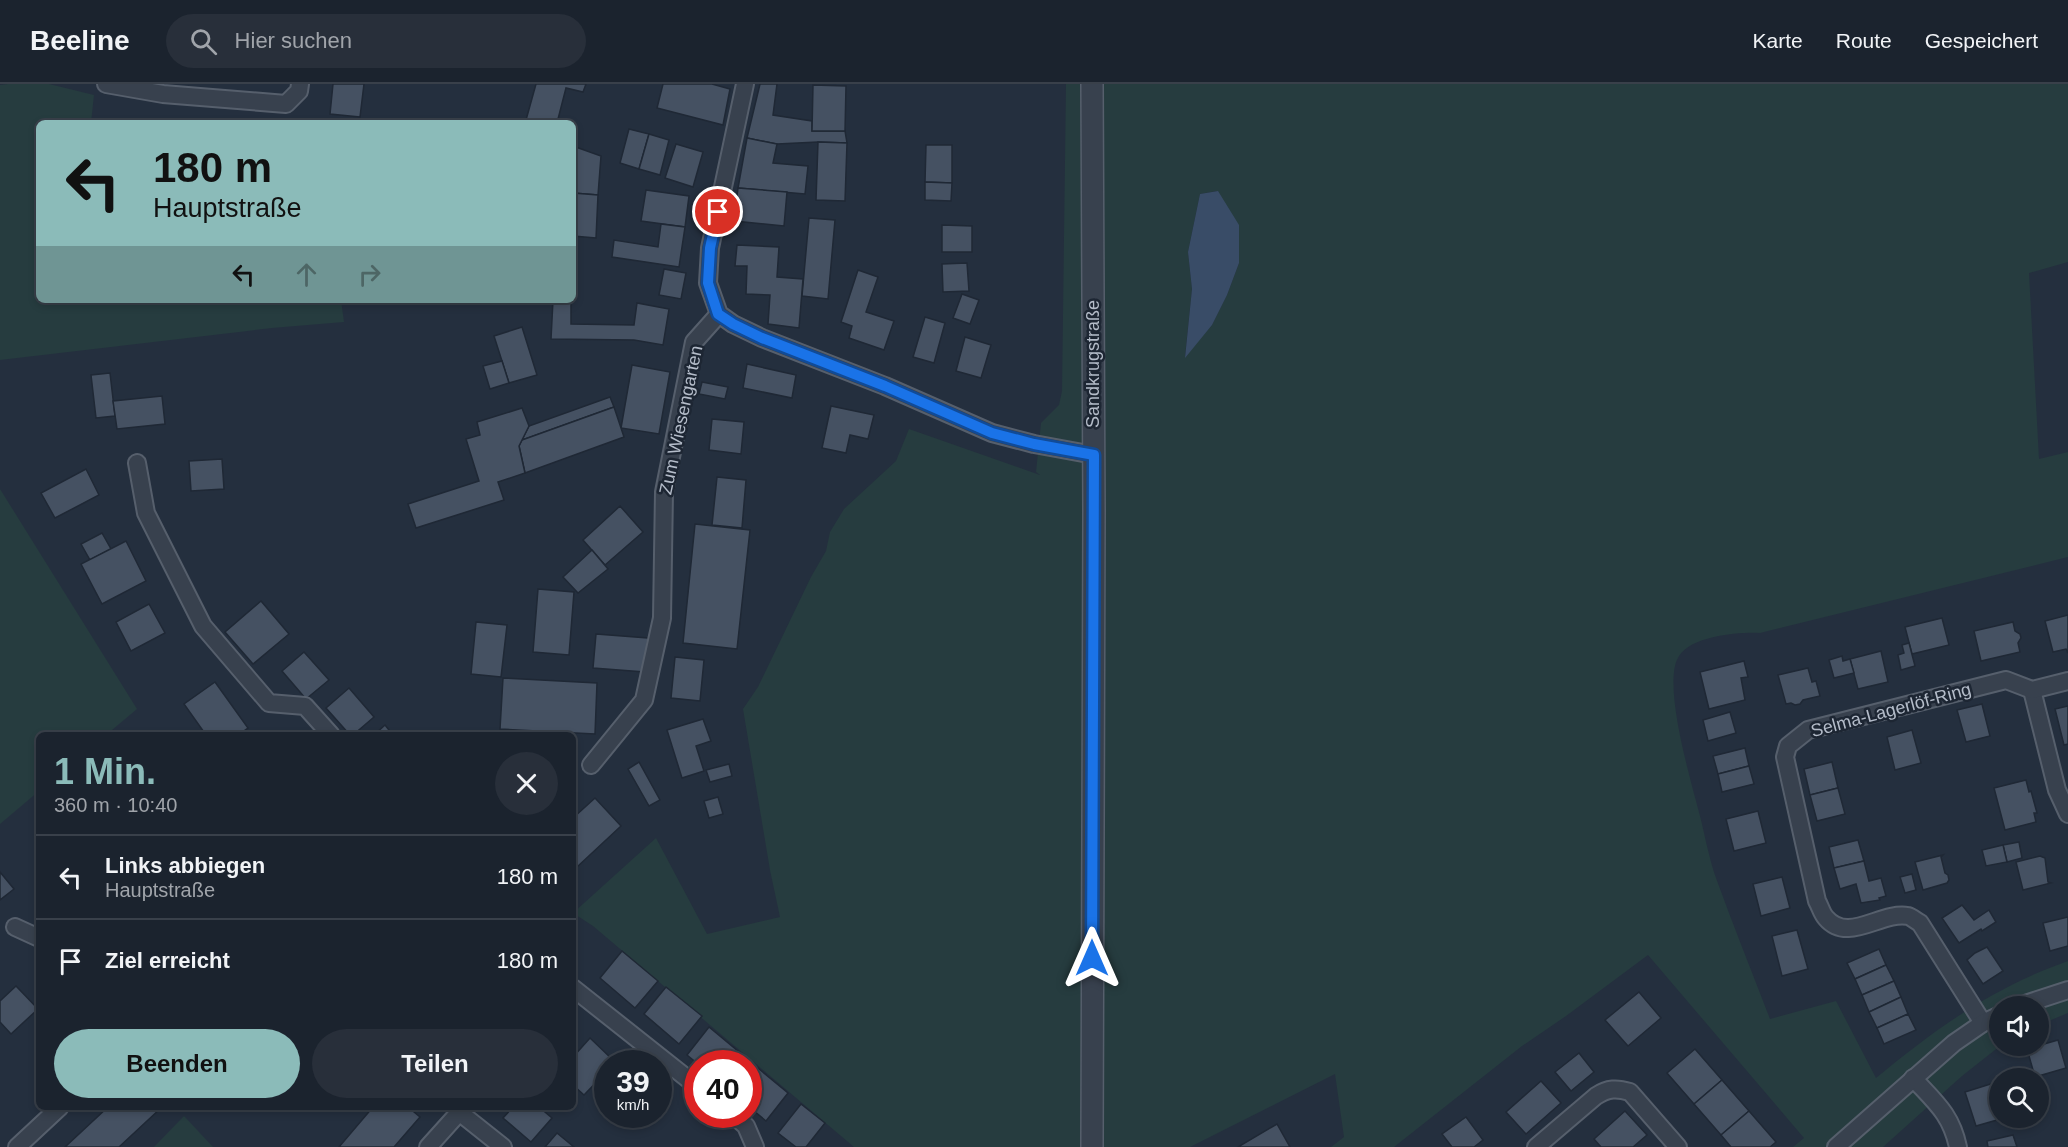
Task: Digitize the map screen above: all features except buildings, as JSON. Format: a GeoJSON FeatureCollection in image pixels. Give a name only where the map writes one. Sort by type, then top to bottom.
{"type":"FeatureCollection","features":[{"type":"Feature","properties":{"kind":"street"},"geometry":{"type":"LineString","coordinates":[[106,84],[163,94],[286,104],[299,91],[300,84]]}},
{"type":"Feature","properties":{"kind":"street"},"geometry":{"type":"LineString","coordinates":[[745,84],[710,248],[708,283],[718,314],[762,338],[885,386],[992,433],[1034,444],[1094,455]]}},
{"type":"Feature","properties":{"kind":"street","name":"Sandkrugstraße"},"geometry":{"type":"LineString","coordinates":[[1092,84],[1094,455],[1092,1147]]}},
{"type":"Feature","properties":{"kind":"street","name":"Zum Wiesengarten"},"geometry":{"type":"LineString","coordinates":[[591,765],[644,700],[662,618],[664,492],[694,342],[718,314]]}},
{"type":"Feature","properties":{"kind":"street"},"geometry":{"type":"LineString","coordinates":[[137,463],[146,513],[203,626],[269,703],[306,706],[328,732]]}},
{"type":"Feature","properties":{"kind":"street","name":"Selma-Lagerlöf-Ring"},"geometry":{"type":"LineString","coordinates":[[1983,1023],[1920,923],[1909,916],[1894,917],[1850,929],[1837,926],[1826,918],[1817,901],[1785,757],[1788,746],[1808,730],[2006,680],[2032,690]]}},
{"type":"Feature","properties":{"kind":"street"},"geometry":{"type":"LineString","coordinates":[[2068,681],[2032,690],[2057,790],[2068,814]]}},
{"type":"Feature","properties":{"kind":"street"},"geometry":{"type":"LineString","coordinates":[[15,927],[36,937]]}},
{"type":"Feature","properties":{"kind":"street"},"geometry":{"type":"LineString","coordinates":[[576,990],[684,1076]]}},
{"type":"Feature","properties":{"kind":"street"},"geometry":{"type":"LineString","coordinates":[[2049,996],[2068,990]]}},
{"type":"Feature","properties":{"kind":"street"},"geometry":{"type":"LineString","coordinates":[[1836,1147],[1954,1043],[1989,1020]]}},
{"type":"Feature","properties":{"kind":"street"},"geometry":{"type":"LineString","coordinates":[[1913,1078],[1946,1114],[1955,1132],[1958,1147]]}},
{"type":"Feature","properties":{"kind":"street"},"geometry":{"type":"LineString","coordinates":[[1536,1147],[1607,1089],[1630,1092],[1678,1147]]}},
{"type":"Feature","properties":{"kind":"street"},"geometry":{"type":"LineString","coordinates":[[17,1147],[57,1110]]}},
{"type":"Feature","properties":{"kind":"street"},"geometry":{"type":"LineString","coordinates":[[428,1147],[461,1110]]}},
{"type":"Feature","properties":{"kind":"street"},"geometry":{"type":"LineString","coordinates":[[463,1110],[503,1147]]}},
{"type":"Feature","properties":{"kind":"street"},"geometry":{"type":"LineString","coordinates":[[747,1128],[754,1147]]}},
{"type":"Feature","properties":{"kind":"green space"},"geometry":{"type":"Polygon","coordinates":[[[49,84],[94,95],[91,120],[36,120],[36,303],[341,303],[344,322],[272,328],[0,360],[0,85],[49,84]]]}},
{"type":"Feature","properties":{"kind":"green space"},"geometry":{"type":"Polygon","coordinates":[[[1066,84],[2068,84],[2068,262],[2029,273],[2039,459],[2068,452],[2068,557],[1760,633],[1740,633],[1705,640],[1685,649],[1679,656],[1674,669],[1680,734],[1711,863],[1770,1019],[1836,1001],[1876,1078],[1921,1042],[1989,997],[1989,1055],[1883,1147],[1793,1147],[1804,1138],[1648,955],[1522,1046],[1394,1147],[1331,1147],[1344,1137],[1335,1074],[1190,1147],[854,1147],[762,1069],[762,1050],[739,1050],[593,926],[576,915],[576,910],[656,838],[707,934],[780,917],[743,709],[758,687],[826,551],[830,532],[844,509],[896,461],[909,429],[1040,475],[1036,472],[1041,423],[1059,405],[1062,391],[1066,84]],[[1217,191],[1200,194],[1188,252],[1192,289],[1185,356],[1212,325],[1239,263],[1217,191]]]}},
{"type":"Feature","properties":{"kind":"green space"},"geometry":{"type":"Polygon","coordinates":[[[0,489],[137,709],[110,732],[36,732],[36,794],[0,824],[0,489]]]}},
{"type":"Feature","properties":{"kind":"green space"},"geometry":{"type":"Polygon","coordinates":[[[2068,961],[2068,1013],[2049,1021],[2049,996],[1990,996],[2068,961]]]}},
{"type":"Feature","properties":{"kind":"green space"},"geometry":{"type":"Polygon","coordinates":[[[184,1116],[213,1147],[154,1147],[184,1116]]]}},
{"type":"Feature","properties":{"kind":"water"},"geometry":{"type":"Polygon","coordinates":[[[1218,191],[1239,225],[1239,263],[1212,325],[1185,358],[1192,289],[1188,252],[1200,194],[1218,191]]]}},
{"type":"Feature","properties":{"kind":"route"},"geometry":{"type":"LineString","coordinates":[[718,212],[710,248],[708,283],[718,314],[733,324],[762,338],[885,386],[992,433],[1034,444],[1094,455],[1092,958]]}}]}
